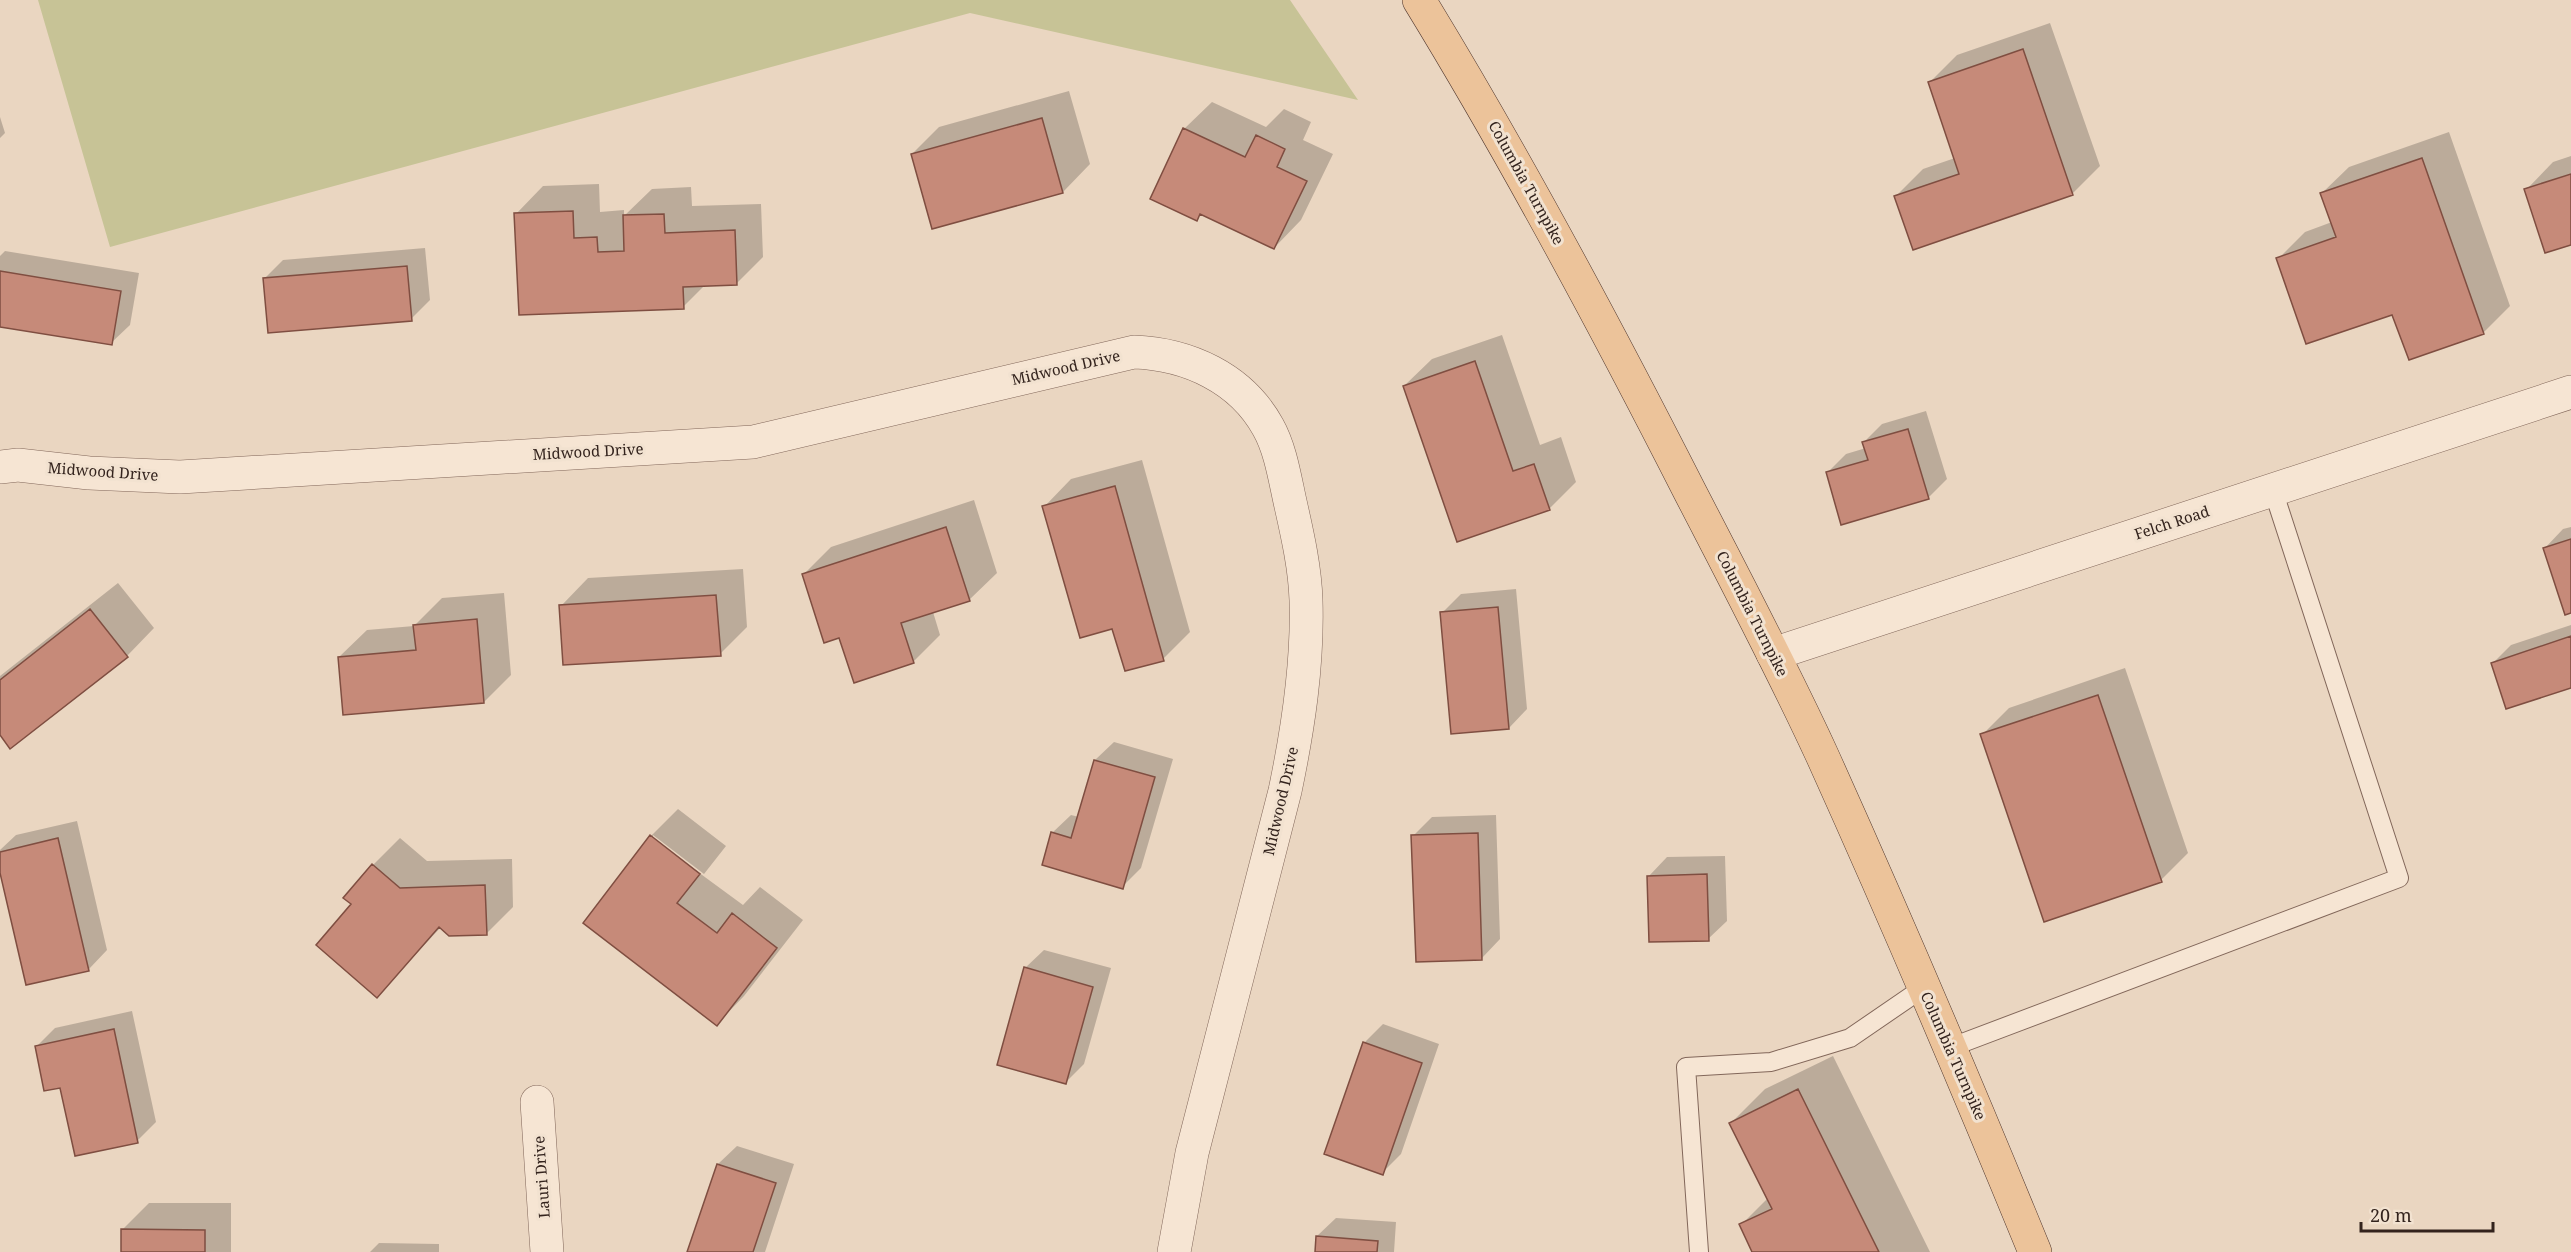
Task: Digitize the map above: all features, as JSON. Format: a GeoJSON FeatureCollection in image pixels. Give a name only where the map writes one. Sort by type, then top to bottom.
{"type":"FeatureCollection","features":[{"type":"Feature","properties":{"kind":"main road","name":"Columbia Turnpike"},"geometry":{"type":"LineString","coordinates":[[1419,0],[1473,88],[1605,324],[1773,654],[1821,755],[2035,1252]]}},
{"type":"Feature","properties":{"kind":"street","name":"Midwood Drive"},"geometry":{"type":"LineString","coordinates":[[0,467],[18,465],[89,473],[180,477],[753,441],[1134,352],[1155,353],[1194,363],[1221,377],[1251,403],[1268,428],[1282,465],[1299,543],[1306,600],[1304,666],[1297,731],[1285,791],[1192,1153],[1174,1252]]}},
{"type":"Feature","properties":{"kind":"street","name":"Felch Road"},"geometry":{"type":"LineString","coordinates":[[1773,654],[2571,392]]}},
{"type":"Feature","properties":{"kind":"street","name":"Lauri Drive"},"geometry":{"type":"LineString","coordinates":[[537,1102],[548,1252]]}},
{"type":"Feature","properties":{"kind":"lane"},"geometry":{"type":"LineString","coordinates":[[1949,1048],[2399,878],[2273,490]]}},
{"type":"Feature","properties":{"kind":"lane"},"geometry":{"type":"LineString","coordinates":[[1699,1252],[1686,1067],[1771,1062],[1850,1038],[1923,988]]}},
{"type":"Feature","properties":{"kind":"shaded area"},"geometry":{"type":"Polygon","coordinates":[[[38,0],[1290,0],[1358,100],[970,13],[110,247],[38,0]]]}},
{"type":"Feature","properties":{"kind":"building"},"geometry":{"type":"Polygon","coordinates":[[[2023,49],[2073,195],[1913,250],[1894,196],[1959,174],[1928,82],[2023,49]]]}},
{"type":"Feature","properties":{"kind":"building"},"geometry":{"type":"Polygon","coordinates":[[[1042,118],[1063,193],[932,229],[911,154],[1042,118]]]}},
{"type":"Feature","properties":{"kind":"building"},"geometry":{"type":"Polygon","coordinates":[[[1183,128],[1245,157],[1256,135],[1285,149],[1277,167],[1307,181],[1274,249],[1200,214],[1197,221],[1150,199],[1183,128]]]}},
{"type":"Feature","properties":{"kind":"building"},"geometry":{"type":"Polygon","coordinates":[[[2422,158],[2484,334],[2409,360],[2392,315],[2306,344],[2276,258],[2336,237],[2320,193],[2422,158]]]}},
{"type":"Feature","properties":{"kind":"building"},"geometry":{"type":"Polygon","coordinates":[[[2571,174],[2571,245],[2545,253],[2524,189],[2571,174]]]}},
{"type":"Feature","properties":{"kind":"building"},"geometry":{"type":"Polygon","coordinates":[[[573,211],[574,238],[597,237],[598,252],[624,251],[623,215],[664,214],[665,233],[735,230],[737,285],[683,287],[684,309],[519,315],[514,213],[573,211]]]}},
{"type":"Feature","properties":{"kind":"building"},"geometry":{"type":"Polygon","coordinates":[[[407,266],[412,321],[268,333],[263,278],[407,266]]]}},
{"type":"Feature","properties":{"kind":"building"},"geometry":{"type":"Polygon","coordinates":[[[0,271],[121,291],[112,345],[0,327],[0,271]]]}},
{"type":"Feature","properties":{"kind":"building"},"geometry":{"type":"Polygon","coordinates":[[[1475,361],[1513,471],[1534,464],[1550,510],[1457,542],[1403,386],[1475,361]]]}},
{"type":"Feature","properties":{"kind":"building"},"geometry":{"type":"Polygon","coordinates":[[[1908,429],[1929,499],[1841,525],[1826,472],[1868,460],[1862,442],[1908,429]]]}},
{"type":"Feature","properties":{"kind":"building"},"geometry":{"type":"Polygon","coordinates":[[[1115,486],[1164,661],[1125,671],[1112,629],[1080,638],[1042,506],[1115,486]]]}},
{"type":"Feature","properties":{"kind":"building"},"geometry":{"type":"Polygon","coordinates":[[[946,527],[970,601],[901,623],[914,663],[854,683],[839,638],[824,643],[802,574],[946,527]]]}},
{"type":"Feature","properties":{"kind":"building"},"geometry":{"type":"Polygon","coordinates":[[[2571,539],[2571,613],[2565,615],[2543,548],[2571,539]]]}},
{"type":"Feature","properties":{"kind":"building"},"geometry":{"type":"Polygon","coordinates":[[[716,595],[721,656],[563,665],[559,605],[716,595]]]}},
{"type":"Feature","properties":{"kind":"building"},"geometry":{"type":"Polygon","coordinates":[[[1498,607],[1509,729],[1451,734],[1440,612],[1498,607]]]}},
{"type":"Feature","properties":{"kind":"building"},"geometry":{"type":"Polygon","coordinates":[[[90,609],[128,657],[10,749],[0,735],[0,680],[90,609]]]}},
{"type":"Feature","properties":{"kind":"building"},"geometry":{"type":"Polygon","coordinates":[[[477,619],[484,703],[343,715],[338,657],[416,650],[413,625],[477,619]]]}},
{"type":"Feature","properties":{"kind":"building"},"geometry":{"type":"Polygon","coordinates":[[[2571,636],[2571,688],[2506,709],[2491,663],[2571,636]]]}},
{"type":"Feature","properties":{"kind":"building"},"geometry":{"type":"Polygon","coordinates":[[[2098,695],[2162,882],[2044,922],[1980,734],[2098,695]]]}},
{"type":"Feature","properties":{"kind":"building"},"geometry":{"type":"Polygon","coordinates":[[[1094,760],[1155,777],[1123,889],[1042,865],[1051,832],[1071,838],[1094,760]]]}},
{"type":"Feature","properties":{"kind":"building"},"geometry":{"type":"Polygon","coordinates":[[[1478,833],[1482,960],[1416,962],[1411,835],[1478,833]]]}},
{"type":"Feature","properties":{"kind":"building"},"geometry":{"type":"Polygon","coordinates":[[[650,835],[700,874],[677,903],[717,933],[732,913],[777,948],[717,1026],[583,923],[650,835]]]}},
{"type":"Feature","properties":{"kind":"building"},"geometry":{"type":"Polygon","coordinates":[[[58,838],[89,971],[26,985],[0,873],[0,852],[58,838]]]}},
{"type":"Feature","properties":{"kind":"building"},"geometry":{"type":"Polygon","coordinates":[[[372,864],[400,888],[485,885],[487,935],[449,936],[439,927],[377,998],[316,945],[351,904],[343,898],[372,864]]]}},
{"type":"Feature","properties":{"kind":"building"},"geometry":{"type":"Polygon","coordinates":[[[1707,874],[1709,941],[1649,942],[1647,876],[1707,874]]]}},
{"type":"Feature","properties":{"kind":"building"},"geometry":{"type":"Polygon","coordinates":[[[1024,967],[1093,987],[1066,1084],[997,1065],[1024,967]]]}},
{"type":"Feature","properties":{"kind":"building"},"geometry":{"type":"Polygon","coordinates":[[[114,1029],[138,1143],[75,1156],[60,1088],[44,1091],[35,1046],[114,1029]]]}},
{"type":"Feature","properties":{"kind":"building"},"geometry":{"type":"Polygon","coordinates":[[[1363,1042],[1422,1063],[1383,1175],[1324,1154],[1363,1042]]]}},
{"type":"Feature","properties":{"kind":"building"},"geometry":{"type":"Polygon","coordinates":[[[1798,1089],[1879,1252],[1752,1252],[1739,1224],[1772,1209],[1729,1123],[1798,1089]]]}},
{"type":"Feature","properties":{"kind":"building"},"geometry":{"type":"Polygon","coordinates":[[[717,1164],[776,1183],[753,1252],[687,1252],[717,1164]]]}},
{"type":"Feature","properties":{"kind":"building"},"geometry":{"type":"Polygon","coordinates":[[[121,1229],[205,1230],[205,1252],[121,1252],[121,1229]]]}},
{"type":"Feature","properties":{"kind":"building"},"geometry":{"type":"Polygon","coordinates":[[[1316,1236],[1378,1241],[1377,1252],[1315,1252],[1316,1236]]]}}]}
